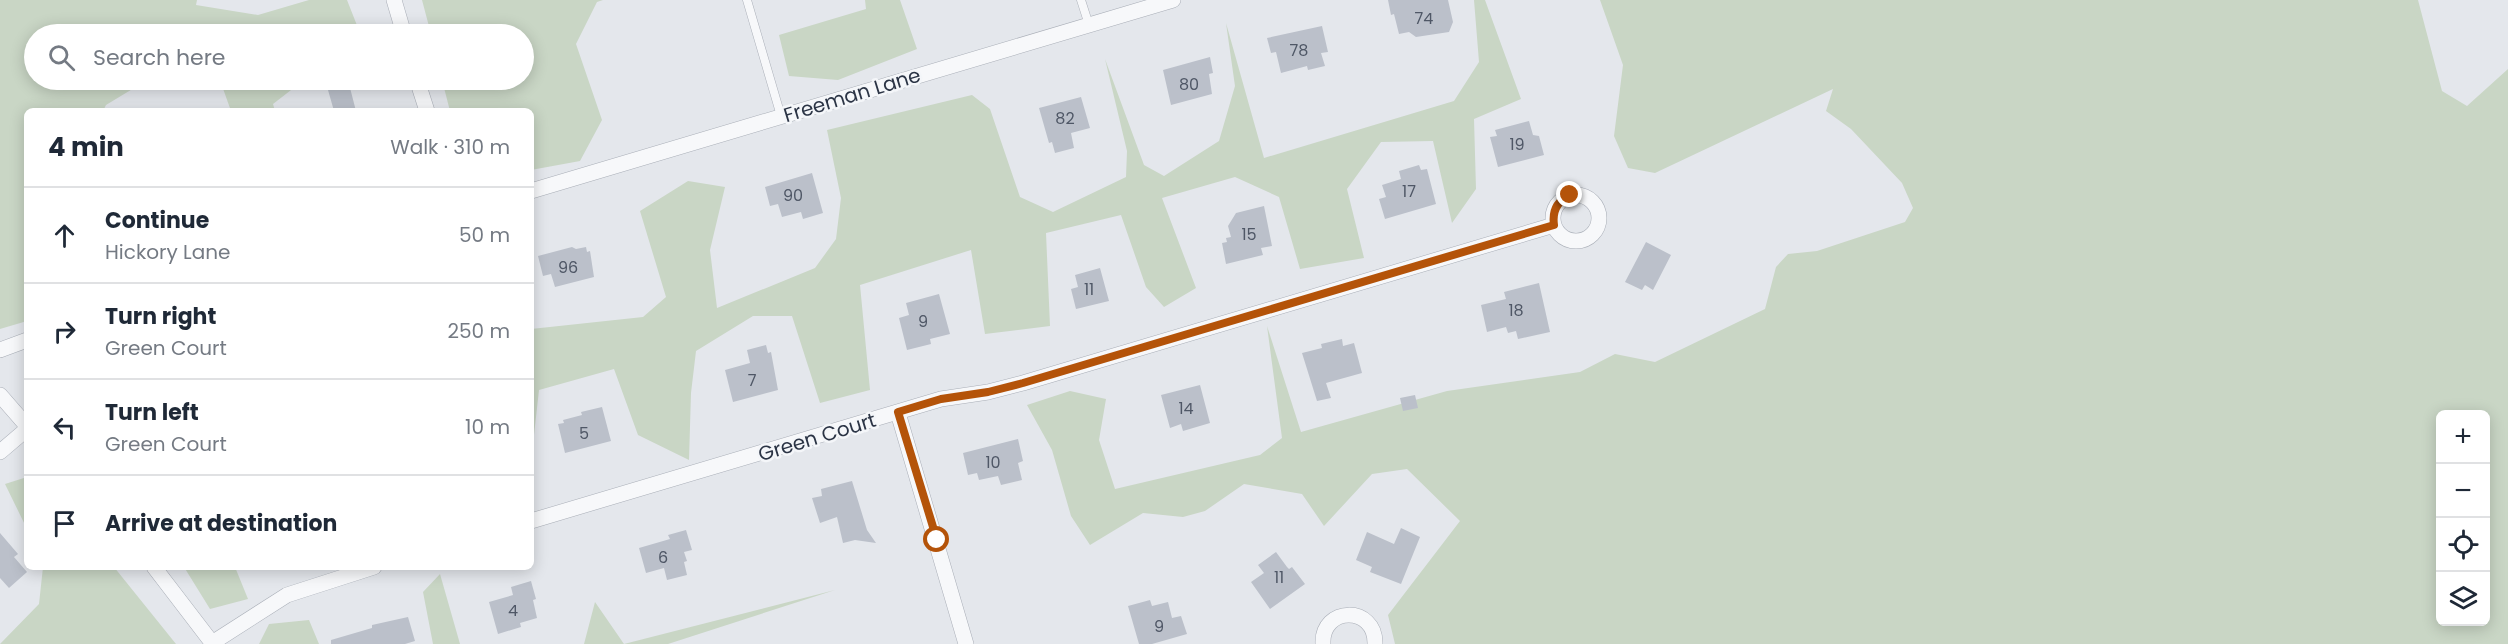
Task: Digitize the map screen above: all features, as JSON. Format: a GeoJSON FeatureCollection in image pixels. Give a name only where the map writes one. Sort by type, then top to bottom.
{"type":"FeatureCollection","features":[{"type":"Feature","properties":{"kind":"street"},"geometry":{"type":"LineString","coordinates":[[394,0],[401,24]]}},
{"type":"Feature","properties":{"kind":"street","name":"Freeman Lane"},"geometry":{"type":"LineString","coordinates":[[534,190],[1173,0]]}},
{"type":"Feature","properties":{"kind":"street"},"geometry":{"type":"LineString","coordinates":[[420,90],[426,108]]}},
{"type":"Feature","properties":{"kind":"street","name":"Green Court"},"geometry":{"type":"LineString","coordinates":[[534,520],[941,399],[988,392],[1023,383],[1554,225]]}},
{"type":"Feature","properties":{"kind":"street"},"geometry":{"type":"LineString","coordinates":[[0,350],[24,341]]}},
{"type":"Feature","properties":{"kind":"street"},"geometry":{"type":"LineString","coordinates":[[0,395],[24,424]]}},
{"type":"Feature","properties":{"kind":"street"},"geometry":{"type":"LineString","coordinates":[[898,412],[966,644]]}},
{"type":"Feature","properties":{"kind":"street"},"geometry":{"type":"LineString","coordinates":[[0,452],[24,431]]}},
{"type":"Feature","properties":{"kind":"street"},"geometry":{"type":"LineString","coordinates":[[156,570],[212,643],[287,595],[365,570]]}},
{"type":"Feature","properties":{"kind":"street"},"geometry":{"type":"LineString","coordinates":[[1323,644],[1329,623],[1346,615],[1355,615],[1370,624],[1375,633],[1375,644]]}},
{"type":"Feature","properties":{"kind":"lane"},"geometry":{"type":"LineString","coordinates":[[747,0],[782,116]]}},
{"type":"Feature","properties":{"kind":"lane"},"geometry":{"type":"LineString","coordinates":[[1081,0],[1089,25]]}},
{"type":"Feature","properties":{"kind":"green space"},"geometry":{"type":"Polygon","coordinates":[[[0,0],[197,0],[196,5],[258,15],[309,0],[347,0],[356,24],[24,24],[24,90],[131,90],[104,108],[24,108],[24,322],[0,329],[0,0]]]}},
{"type":"Feature","properties":{"kind":"green space"},"geometry":{"type":"Polygon","coordinates":[[[422,0],[603,0],[597,2],[576,44],[602,120],[580,161],[534,169],[534,108],[449,108],[445,90],[534,90],[534,24],[428,24],[422,0]]]}},
{"type":"Feature","properties":{"kind":"green space"},"geometry":{"type":"Polygon","coordinates":[[[865,0],[900,0],[917,49],[838,80],[789,76],[779,35],[866,9],[865,0]]]}},
{"type":"Feature","properties":{"kind":"green space"},"geometry":{"type":"Polygon","coordinates":[[[1474,0],[1485,0],[1521,99],[1474,119],[1476,189],[1452,223],[1433,141],[1381,142],[1347,189],[1364,258],[1300,269],[1279,197],[1235,177],[1162,198],[1196,288],[1164,307],[1146,287],[1121,215],[1046,233],[1050,326],[985,334],[971,250],[860,285],[870,390],[820,403],[792,316],[753,316],[696,351],[691,393],[689,460],[638,435],[614,369],[539,390],[534,435],[534,329],[643,317],[666,297],[640,211],[688,181],[725,187],[710,250],[717,308],[815,268],[836,239],[841,198],[827,130],[972,95],[990,109],[1020,197],[1053,212],[1126,177],[1127,151],[1105,59],[1144,165],[1164,176],[1219,141],[1235,86],[1226,23],[1264,158],[1454,101],[1479,62],[1474,0]]]}},
{"type":"Feature","properties":{"kind":"green space"},"geometry":{"type":"Polygon","coordinates":[[[1600,0],[2418,0],[2442,91],[2467,106],[2508,69],[2508,644],[1395,644],[1388,615],[1460,521],[1407,469],[1372,474],[1324,526],[1302,494],[1244,484],[1205,511],[1183,517],[1143,513],[1090,545],[1071,516],[1052,450],[1027,405],[1070,391],[1106,399],[1099,440],[1115,489],[1260,455],[1282,438],[1267,326],[1301,432],[1447,391],[1580,372],[1615,354],[1655,362],[1765,309],[1776,267],[1788,254],[1817,251],[1905,222],[1913,208],[1902,183],[1851,129],[1826,111],[1833,89],[1655,173],[1628,168],[1614,136],[1623,65],[1600,0]]]}},
{"type":"Feature","properties":{"kind":"green space"},"geometry":{"type":"Polygon","coordinates":[[[224,90],[291,90],[273,104],[274,108],[230,108],[224,90]]]}},
{"type":"Feature","properties":{"kind":"green space"},"geometry":{"type":"Polygon","coordinates":[[[24,478],[24,523],[5,484],[24,478]]]}},
{"type":"Feature","properties":{"kind":"green space"},"geometry":{"type":"Polygon","coordinates":[[[43,570],[116,570],[176,644],[0,644],[39,604],[43,570]]]}},
{"type":"Feature","properties":{"kind":"green space"},"geometry":{"type":"Polygon","coordinates":[[[186,570],[236,570],[248,599],[210,609],[186,570]]]}},
{"type":"Feature","properties":{"kind":"green space"},"geometry":{"type":"Polygon","coordinates":[[[440,574],[460,644],[433,644],[423,592],[440,574]]]}},
{"type":"Feature","properties":{"kind":"green space"},"geometry":{"type":"Polygon","coordinates":[[[835,590],[668,644],[624,644],[835,590]]]}},
{"type":"Feature","properties":{"kind":"green space"},"geometry":{"type":"Polygon","coordinates":[[[595,602],[624,644],[584,644],[595,602]]]}},
{"type":"Feature","properties":{"kind":"green space"},"geometry":{"type":"Polygon","coordinates":[[[309,620],[319,644],[259,644],[269,624],[309,620]]]}},
{"type":"Feature","properties":{"kind":"building"},"geometry":{"type":"Polygon","coordinates":[[[1388,0],[1448,0],[1453,22],[1449,32],[1416,37],[1409,32],[1399,34],[1388,0]]]}},
{"type":"Feature","properties":{"kind":"building"},"geometry":{"type":"Polygon","coordinates":[[[1322,26],[1328,52],[1321,53],[1325,66],[1308,70],[1307,66],[1281,73],[1276,52],[1271,53],[1267,38],[1322,26]]]}},
{"type":"Feature","properties":{"kind":"building"},"geometry":{"type":"Polygon","coordinates":[[[1210,57],[1213,73],[1209,74],[1212,94],[1171,105],[1163,70],[1210,57]]]}},
{"type":"Feature","properties":{"kind":"building"},"geometry":{"type":"Polygon","coordinates":[[[328,90],[351,90],[355,108],[333,108],[328,90]]]}},
{"type":"Feature","properties":{"kind":"building"},"geometry":{"type":"Polygon","coordinates":[[[1081,97],[1090,128],[1071,133],[1074,148],[1055,153],[1052,142],[1049,143],[1039,108],[1081,97]]]}},
{"type":"Feature","properties":{"kind":"building"},"geometry":{"type":"Polygon","coordinates":[[[1529,121],[1533,135],[1539,136],[1544,155],[1498,167],[1490,137],[1497,136],[1495,130],[1529,121]]]}},
{"type":"Feature","properties":{"kind":"building"},"geometry":{"type":"Polygon","coordinates":[[[1419,165],[1421,170],[1427,169],[1436,204],[1385,219],[1379,199],[1386,197],[1382,185],[1401,179],[1399,171],[1419,165]]]}},
{"type":"Feature","properties":{"kind":"building"},"geometry":{"type":"Polygon","coordinates":[[[812,173],[823,213],[803,219],[801,212],[782,217],[778,204],[770,206],[765,187],[812,173]]]}},
{"type":"Feature","properties":{"kind":"building"},"geometry":{"type":"Polygon","coordinates":[[[1264,206],[1272,246],[1261,248],[1263,255],[1226,264],[1222,243],[1227,242],[1226,238],[1231,237],[1228,226],[1236,213],[1264,206]]]}},
{"type":"Feature","properties":{"kind":"building"},"geometry":{"type":"Polygon","coordinates":[[[1646,242],[1671,255],[1653,290],[1645,285],[1642,290],[1625,282],[1646,242]]]}},
{"type":"Feature","properties":{"kind":"building"},"geometry":{"type":"Polygon","coordinates":[[[572,247],[576,249],[586,247],[587,252],[590,251],[594,277],[555,287],[551,274],[543,276],[538,256],[572,247]]]}},
{"type":"Feature","properties":{"kind":"building"},"geometry":{"type":"Polygon","coordinates":[[[1100,268],[1109,301],[1076,309],[1071,289],[1078,287],[1075,275],[1100,268]]]}},
{"type":"Feature","properties":{"kind":"building"},"geometry":{"type":"Polygon","coordinates":[[[1539,283],[1550,332],[1518,339],[1516,331],[1508,333],[1506,327],[1487,332],[1481,305],[1506,299],[1504,292],[1539,283]]]}},
{"type":"Feature","properties":{"kind":"building"},"geometry":{"type":"Polygon","coordinates":[[[939,294],[950,334],[930,339],[931,344],[907,350],[899,318],[909,315],[906,303],[939,294]]]}},
{"type":"Feature","properties":{"kind":"building"},"geometry":{"type":"Polygon","coordinates":[[[1342,339],[1343,346],[1354,343],[1362,373],[1326,383],[1331,398],[1317,401],[1302,353],[1322,348],[1321,344],[1342,339]]]}},
{"type":"Feature","properties":{"kind":"building"},"geometry":{"type":"Polygon","coordinates":[[[766,345],[768,353],[771,352],[778,390],[733,402],[725,370],[750,363],[747,350],[766,345]]]}},
{"type":"Feature","properties":{"kind":"building"},"geometry":{"type":"Polygon","coordinates":[[[1200,385],[1210,423],[1183,431],[1181,424],[1170,428],[1161,395],[1200,385]]]}},
{"type":"Feature","properties":{"kind":"building"},"geometry":{"type":"Polygon","coordinates":[[[1415,395],[1418,408],[1403,411],[1400,398],[1415,395]]]}},
{"type":"Feature","properties":{"kind":"building"},"geometry":{"type":"Polygon","coordinates":[[[602,407],[611,441],[565,453],[558,424],[564,423],[563,420],[582,415],[581,412],[602,407]]]}},
{"type":"Feature","properties":{"kind":"building"},"geometry":{"type":"Polygon","coordinates":[[[1018,439],[1023,461],[1018,463],[1022,480],[1001,485],[998,476],[979,480],[977,473],[968,475],[963,453],[1018,439]]]}},
{"type":"Feature","properties":{"kind":"building"},"geometry":{"type":"Polygon","coordinates":[[[852,481],[867,530],[876,543],[855,540],[843,543],[837,517],[820,523],[812,498],[822,496],[821,489],[852,481]]]}},
{"type":"Feature","properties":{"kind":"building"},"geometry":{"type":"Polygon","coordinates":[[[1401,528],[1420,537],[1401,584],[1370,572],[1372,567],[1356,560],[1367,532],[1394,544],[1401,528]]]}},
{"type":"Feature","properties":{"kind":"building"},"geometry":{"type":"Polygon","coordinates":[[[686,530],[692,550],[684,552],[687,561],[684,562],[687,575],[667,580],[664,568],[646,573],[639,548],[670,539],[668,535],[686,530]]]}},
{"type":"Feature","properties":{"kind":"building"},"geometry":{"type":"Polygon","coordinates":[[[0,533],[18,554],[14,557],[27,572],[9,588],[0,578],[0,533]]]}},
{"type":"Feature","properties":{"kind":"building"},"geometry":{"type":"Polygon","coordinates":[[[1276,552],[1287,567],[1289,569],[1292,567],[1305,584],[1270,609],[1251,582],[1264,573],[1258,565],[1276,552]]]}},
{"type":"Feature","properties":{"kind":"building"},"geometry":{"type":"Polygon","coordinates":[[[531,581],[536,599],[533,600],[537,618],[520,623],[521,627],[498,634],[489,602],[513,595],[511,587],[531,581]]]}},
{"type":"Feature","properties":{"kind":"building"},"geometry":{"type":"Polygon","coordinates":[[[1150,600],[1152,606],[1168,602],[1172,618],[1181,616],[1187,634],[1152,644],[1139,644],[1128,606],[1150,600]]]}},
{"type":"Feature","properties":{"kind":"building"},"geometry":{"type":"Polygon","coordinates":[[[408,617],[415,641],[405,644],[331,644],[331,640],[372,628],[372,625],[408,617]]]}},
{"type":"Feature","properties":{"kind":"route"},"geometry":{"type":"LineString","coordinates":[[937,540],[898,412],[941,399],[988,392],[1023,383],[1554,225],[1552,218],[1557,204],[1570,195]]}}]}
